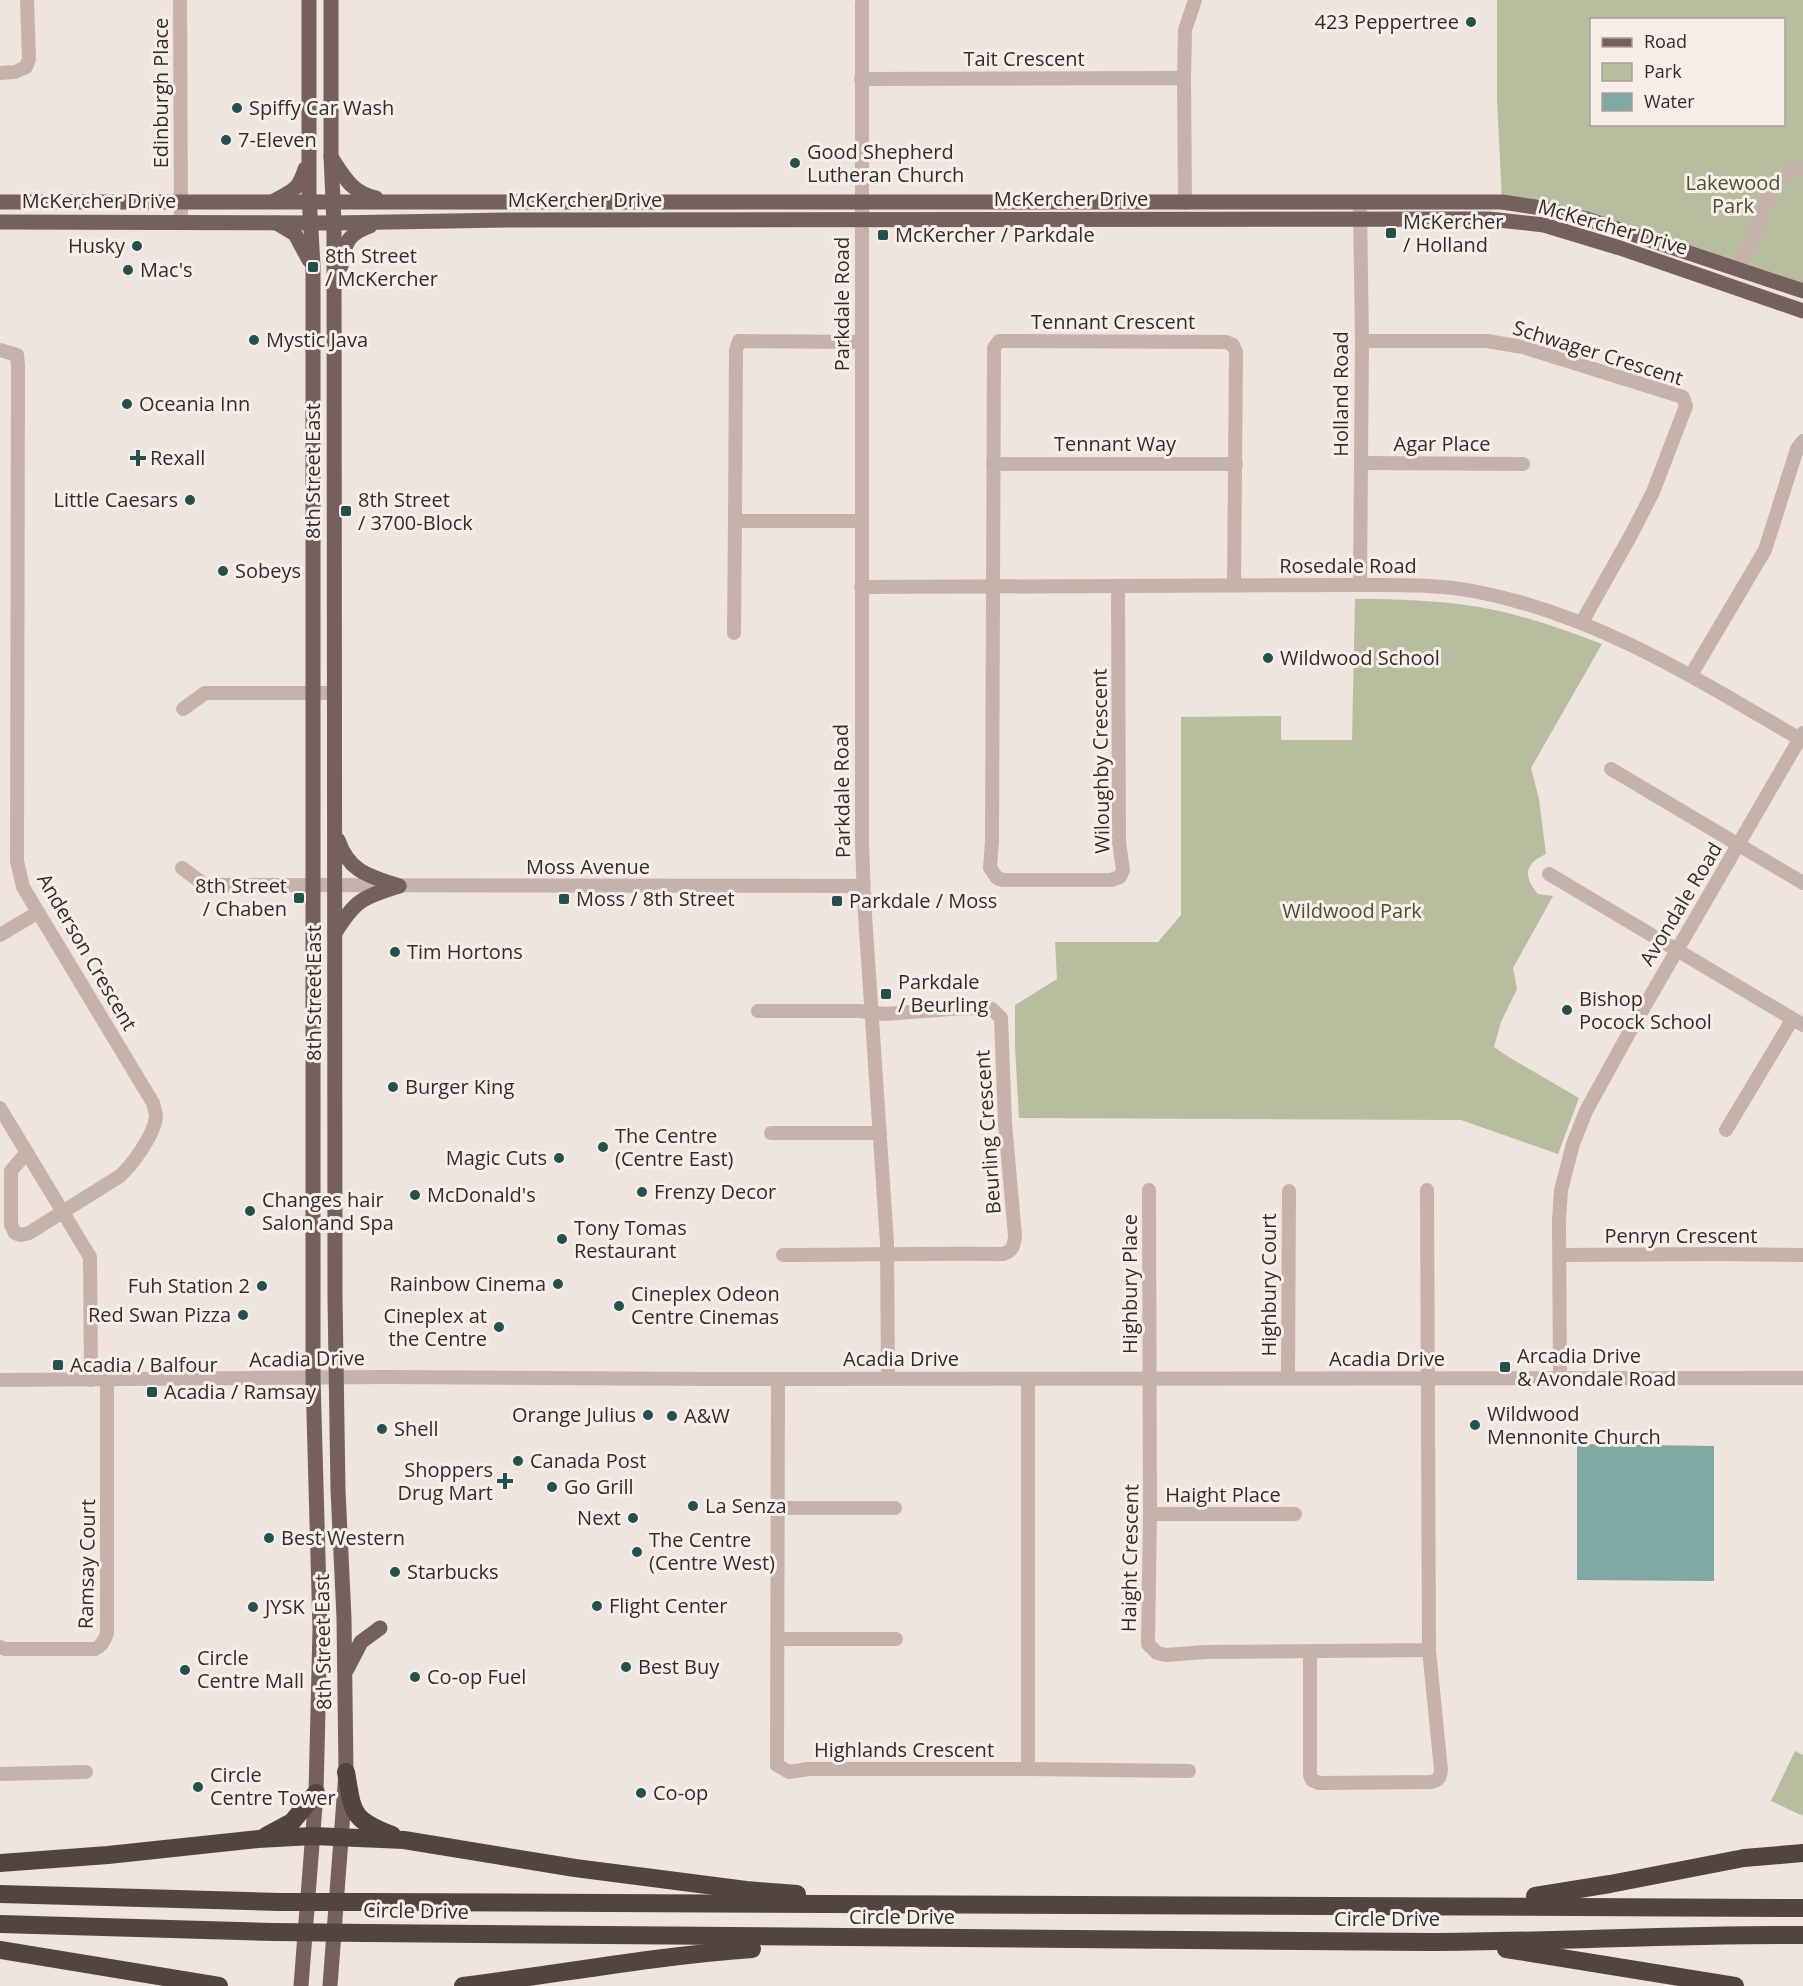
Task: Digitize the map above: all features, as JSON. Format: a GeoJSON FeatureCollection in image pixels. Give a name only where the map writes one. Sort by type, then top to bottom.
{"type":"FeatureCollection","features":[{"type":"Feature","properties":{"kind":"highway"},"geometry":{"type":"LineString","coordinates":[[346,1772],[353,1809],[359,1818],[378,1830],[404,1840]]}},
{"type":"Feature","properties":{"kind":"highway"},"geometry":{"type":"LineString","coordinates":[[258,1839],[281,1830],[292,1822],[316,1793]]}},
{"type":"Feature","properties":{"kind":"highway"},"geometry":{"type":"LineString","coordinates":[[0,1863],[108,1855],[258,1839],[342,1837],[404,1840],[575,1868],[746,1890],[942,1906]]}},
{"type":"Feature","properties":{"kind":"highway"},"geometry":{"type":"LineString","coordinates":[[1326,1905],[1455,1901],[1548,1895],[1744,1858],[1803,1853]]}},
{"type":"Feature","properties":{"kind":"highway","name":"Circle Drive"},"geometry":{"type":"LineString","coordinates":[[0,1894],[279,1902],[1803,1908]]}},
{"type":"Feature","properties":{"kind":"highway","name":"Circle Drive"},"geometry":{"type":"LineString","coordinates":[[0,1924],[274,1932],[822,1939],[1433,1942],[1728,1934],[1803,1935]]}},
{"type":"Feature","properties":{"kind":"highway"},"geometry":{"type":"LineString","coordinates":[[463,1986],[686,1954],[808,1944],[822,1939]]}},
{"type":"Feature","properties":{"kind":"highway"},"geometry":{"type":"LineString","coordinates":[[1433,1942],[1454,1947],[1497,1948],[1735,1986]]}},
{"type":"Feature","properties":{"kind":"highway"},"geometry":{"type":"LineString","coordinates":[[0,1950],[225,1986]]}},
{"type":"Feature","properties":{"kind":"main road","name":"8th Street East"},"geometry":{"type":"LineString","coordinates":[[301,1986],[316,1793],[320,1629],[313,1377],[313,267],[309,202],[309,0]]}},
{"type":"Feature","properties":{"kind":"main road","name":"8th Street East"},"geometry":{"type":"LineString","coordinates":[[330,1986],[346,1772],[336,1378],[334,202],[331,156],[331,0]]}},
{"type":"Feature","properties":{"kind":"main road"},"geometry":{"type":"LineString","coordinates":[[331,156],[349,185],[364,195],[393,202]]}},
{"type":"Feature","properties":{"kind":"main road"},"geometry":{"type":"LineString","coordinates":[[272,202],[301,184],[309,157]]}},
{"type":"Feature","properties":{"kind":"main road","name":"McKercher Drive"},"geometry":{"type":"LineString","coordinates":[[0,202],[1502,202],[1587,219],[1803,291]]}},
{"type":"Feature","properties":{"kind":"main road","name":"McKercher Drive"},"geometry":{"type":"LineString","coordinates":[[0,222],[1489,219],[1544,225],[1620,248],[1803,311]]}},
{"type":"Feature","properties":{"kind":"main road"},"geometry":{"type":"LineString","coordinates":[[334,307],[345,247],[355,231],[379,222]]}},
{"type":"Feature","properties":{"kind":"main road"},"geometry":{"type":"LineString","coordinates":[[277,223],[295,234],[313,267]]}},
{"type":"Feature","properties":{"kind":"main road"},"geometry":{"type":"LineString","coordinates":[[335,833],[342,851],[354,868],[370,877],[399,886]]}},
{"type":"Feature","properties":{"kind":"main road"},"geometry":{"type":"LineString","coordinates":[[335,933],[349,910],[358,902],[372,894],[399,886]]}},
{"type":"Feature","properties":{"kind":"main road"},"geometry":{"type":"LineString","coordinates":[[345,1675],[361,1642],[380,1628]]}},
{"type":"Feature","properties":{"kind":"street"},"geometry":{"type":"LineString","coordinates":[[0,73],[15,72],[26,67],[29,59],[27,0]]}},
{"type":"Feature","properties":{"kind":"street","name":"Edinburgh Place"},"geometry":{"type":"LineString","coordinates":[[180,0],[181,222]]}},
{"type":"Feature","properties":{"kind":"street"},"geometry":{"type":"LineString","coordinates":[[1185,203],[1185,30],[1194,0]]}},
{"type":"Feature","properties":{"kind":"street"},"geometry":{"type":"LineString","coordinates":[[862,3],[862,202]]}},
{"type":"Feature","properties":{"kind":"street","name":"Tait Crescent"},"geometry":{"type":"LineString","coordinates":[[861,79],[1184,78]]}},
{"type":"Feature","properties":{"kind":"street"},"geometry":{"type":"LineString","coordinates":[[1738,269],[1756,231],[1772,188],[1784,175],[1803,168]]}},
{"type":"Feature","properties":{"kind":"street","name":"Parkdale Road"},"geometry":{"type":"LineString","coordinates":[[862,202],[863,886],[887,1254],[888,1378]]}},
{"type":"Feature","properties":{"kind":"street","name":"Holland Road"},"geometry":{"type":"LineString","coordinates":[[1360,203],[1362,341],[1360,585]]}},
{"type":"Feature","properties":{"kind":"street"},"geometry":{"type":"LineString","coordinates":[[734,633],[736,350],[739,341],[862,342]]}},
{"type":"Feature","properties":{"kind":"street","name":"Tennant Crescent"},"geometry":{"type":"LineString","coordinates":[[992,587],[994,348],[999,341],[1226,342],[1233,345],[1236,352],[1234,585]]}},
{"type":"Feature","properties":{"kind":"street","name":"Schwager Crescent"},"geometry":{"type":"LineString","coordinates":[[1362,341],[1487,341],[1523,346],[1683,397],[1686,406],[1653,492],[1582,622]]}},
{"type":"Feature","properties":{"kind":"street","name":"Anderson Crescent"},"geometry":{"type":"LineString","coordinates":[[0,350],[17,355],[18,365],[17,861],[22,887],[153,1102],[156,1117],[151,1132],[129,1167],[120,1176],[29,1233],[21,1235],[12,1229],[11,1171],[27,1152]]}},
{"type":"Feature","properties":{"kind":"street"},"geometry":{"type":"LineString","coordinates":[[1691,675],[1765,549],[1797,449],[1803,441]]}},
{"type":"Feature","properties":{"kind":"street","name":"Agar Place"},"geometry":{"type":"LineString","coordinates":[[1360,463],[1524,464]]}},
{"type":"Feature","properties":{"kind":"street","name":"Tennant Way"},"geometry":{"type":"LineString","coordinates":[[993,464],[1236,464]]}},
{"type":"Feature","properties":{"kind":"street"},"geometry":{"type":"LineString","coordinates":[[735,521],[861,521]]}},
{"type":"Feature","properties":{"kind":"street","name":"Rosedale Road"},"geometry":{"type":"LineString","coordinates":[[861,587],[1360,585],[1427,586],[1477,591],[1582,622],[1631,643],[1802,736]]}},
{"type":"Feature","properties":{"kind":"street","name":"Wiloughby Crescent"},"geometry":{"type":"LineString","coordinates":[[992,587],[992,841],[990,868],[997,878],[1002,880],[1111,880],[1120,877],[1123,870],[1119,842],[1118,587]]}},
{"type":"Feature","properties":{"kind":"street"},"geometry":{"type":"LineString","coordinates":[[183,709],[205,693],[334,693]]}},
{"type":"Feature","properties":{"kind":"street","name":"Avondale Road"},"geometry":{"type":"LineString","coordinates":[[1560,1377],[1559,1221],[1561,1190],[1573,1144],[1595,1094],[1676,949],[1802,736]]}},
{"type":"Feature","properties":{"kind":"street"},"geometry":{"type":"LineString","coordinates":[[1611,769],[1803,883]]}},
{"type":"Feature","properties":{"kind":"street","name":"Moss Avenue"},"geometry":{"type":"LineString","coordinates":[[182,868],[205,885],[863,886]]}},
{"type":"Feature","properties":{"kind":"street"},"geometry":{"type":"LineString","coordinates":[[1549,874],[1798,1023],[1726,1130]]}},
{"type":"Feature","properties":{"kind":"street"},"geometry":{"type":"LineString","coordinates":[[0,935],[37,913]]}},
{"type":"Feature","properties":{"kind":"street","name":"Beurling Crescent"},"geometry":{"type":"LineString","coordinates":[[758,1011],[859,1011],[885,1014],[963,1008],[992,1009],[1001,1018],[1005,1122],[1014,1247],[1004,1254],[783,1255]]}},
{"type":"Feature","properties":{"kind":"street"},"geometry":{"type":"LineString","coordinates":[[0,1108],[90,1257],[91,1380]]}},
{"type":"Feature","properties":{"kind":"street"},"geometry":{"type":"LineString","coordinates":[[771,1133],[880,1133]]}},
{"type":"Feature","properties":{"kind":"street","name":"Highbury Place"},"geometry":{"type":"LineString","coordinates":[[1149,1190],[1149,1378]]}},
{"type":"Feature","properties":{"kind":"street"},"geometry":{"type":"LineString","coordinates":[[1310,1652],[1310,1775],[1312,1780],[1319,1783],[1437,1781],[1442,1770],[1429,1650],[1427,1190]]}},
{"type":"Feature","properties":{"kind":"street","name":"Highbury Court"},"geometry":{"type":"LineString","coordinates":[[1288,1191],[1288,1378]]}},
{"type":"Feature","properties":{"kind":"street","name":"Penryn Crescent"},"geometry":{"type":"LineString","coordinates":[[1560,1255],[1803,1256]]}},
{"type":"Feature","properties":{"kind":"street","name":"Acadia Drive"},"geometry":{"type":"LineString","coordinates":[[0,1380],[313,1377],[1803,1378]]}},
{"type":"Feature","properties":{"kind":"street","name":"Haight Crescent"},"geometry":{"type":"LineString","coordinates":[[1149,1378],[1148,1644],[1151,1649],[1156,1653],[1166,1654],[1429,1650]]}},
{"type":"Feature","properties":{"kind":"street","name":"Ramsay Court"},"geometry":{"type":"LineString","coordinates":[[0,1647],[5,1649],[95,1649],[102,1645],[105,1639],[107,1633],[107,1379]]}},
{"type":"Feature","properties":{"kind":"street","name":"Highlands Crescent"},"geometry":{"type":"LineString","coordinates":[[778,1379],[777,1765],[789,1772],[808,1769],[1028,1769]]}},
{"type":"Feature","properties":{"kind":"street"},"geometry":{"type":"LineString","coordinates":[[1028,1379],[1028,1769],[1189,1771]]}},
{"type":"Feature","properties":{"kind":"street"},"geometry":{"type":"LineString","coordinates":[[778,1508],[895,1508]]}},
{"type":"Feature","properties":{"kind":"street","name":"Haight Place"},"geometry":{"type":"LineString","coordinates":[[1150,1514],[1295,1514]]}},
{"type":"Feature","properties":{"kind":"street"},"geometry":{"type":"LineString","coordinates":[[778,1639],[896,1639]]}},
{"type":"Feature","properties":{"kind":"street"},"geometry":{"type":"LineString","coordinates":[[0,1774],[86,1772]]}},
{"type":"Feature","properties":{"kind":"green space","name":"Lakewood Park"},"geometry":{"type":"Polygon","coordinates":[[[1497,0],[1803,0],[1803,291],[1587,219],[1502,202],[1497,100],[1497,0]]]}},
{"type":"Feature","properties":{"kind":"green space","name":"Wildwood Park"},"geometry":{"type":"Polygon","coordinates":[[[1355,599],[1417,600],[1479,607],[1526,618],[1602,644],[1531,768],[1539,799],[1546,854],[1533,862],[1528,876],[1538,894],[1553,896],[1513,968],[1517,989],[1501,1022],[1494,1047],[1579,1098],[1558,1154],[1461,1120],[1019,1118],[1015,1005],[1057,979],[1055,942],[1158,942],[1181,915],[1181,717],[1281,716],[1281,740],[1352,740],[1355,599]]]}},
{"type":"Feature","properties":{"kind":"green space"},"geometry":{"type":"Polygon","coordinates":[[[1795,1751],[1803,1755],[1803,1816],[1771,1801],[1795,1751]]]}},
{"type":"Feature","properties":{"kind":"water"},"geometry":{"type":"Polygon","coordinates":[[[1577,1444],[1714,1446],[1714,1581],[1577,1580],[1577,1444]]]}},
{"type":"Feature","properties":{"kind":"place","name":"423 Peppertree"},"geometry":{"type":"Point","coordinates":[1471,22]}},
{"type":"Feature","properties":{"kind":"place","name":"Spiffy Car Wash"},"geometry":{"type":"Point","coordinates":[237,108]}},
{"type":"Feature","properties":{"kind":"place","name":"7-Eleven"},"geometry":{"type":"Point","coordinates":[226,140]}},
{"type":"Feature","properties":{"kind":"place","name":"Good Shepherd Lutheran Church"},"geometry":{"type":"Point","coordinates":[795,163]}},
{"type":"Feature","properties":{"kind":"place","name":"McKercher / Holland"},"geometry":{"type":"Point","coordinates":[1391,233]}},
{"type":"Feature","properties":{"kind":"place","name":"McKercher / Parkdale"},"geometry":{"type":"Point","coordinates":[883,235]}},
{"type":"Feature","properties":{"kind":"place","name":"Husky"},"geometry":{"type":"Point","coordinates":[137,246]}},
{"type":"Feature","properties":{"kind":"place","name":"8th Street / McKercher"},"geometry":{"type":"Point","coordinates":[313,267]}},
{"type":"Feature","properties":{"kind":"place","name":"Mac's"},"geometry":{"type":"Point","coordinates":[128,270]}},
{"type":"Feature","properties":{"kind":"place","name":"Mystic Java"},"geometry":{"type":"Point","coordinates":[254,340]}},
{"type":"Feature","properties":{"kind":"place","name":"Oceania Inn"},"geometry":{"type":"Point","coordinates":[127,404]}},
{"type":"Feature","properties":{"kind":"place","name":"Rexall"},"geometry":{"type":"Point","coordinates":[138,458]}},
{"type":"Feature","properties":{"kind":"place","name":"Little Caesars"},"geometry":{"type":"Point","coordinates":[190,500]}},
{"type":"Feature","properties":{"kind":"place","name":"8th Street / 3700-Block"},"geometry":{"type":"Point","coordinates":[346,511]}},
{"type":"Feature","properties":{"kind":"place","name":"Sobeys"},"geometry":{"type":"Point","coordinates":[223,571]}},
{"type":"Feature","properties":{"kind":"place","name":"Wildwood School"},"geometry":{"type":"Point","coordinates":[1268,658]}},
{"type":"Feature","properties":{"kind":"place","name":"8th Street / Chaben"},"geometry":{"type":"Point","coordinates":[299,898]}},
{"type":"Feature","properties":{"kind":"place","name":"Moss / 8th Street"},"geometry":{"type":"Point","coordinates":[564,899]}},
{"type":"Feature","properties":{"kind":"place","name":"Parkdale / Moss"},"geometry":{"type":"Point","coordinates":[837,901]}},
{"type":"Feature","properties":{"kind":"place","name":"Tim Hortons"},"geometry":{"type":"Point","coordinates":[395,952]}},
{"type":"Feature","properties":{"kind":"place","name":"Parkdale / Beurling"},"geometry":{"type":"Point","coordinates":[886,994]}},
{"type":"Feature","properties":{"kind":"place","name":"Bishop Pocock School"},"geometry":{"type":"Point","coordinates":[1567,1010]}},
{"type":"Feature","properties":{"kind":"place","name":"Burger King"},"geometry":{"type":"Point","coordinates":[393,1087]}},
{"type":"Feature","properties":{"kind":"place","name":"The Centre (Centre East)"},"geometry":{"type":"Point","coordinates":[603,1147]}},
{"type":"Feature","properties":{"kind":"place","name":"Magic Cuts"},"geometry":{"type":"Point","coordinates":[559,1158]}},
{"type":"Feature","properties":{"kind":"place","name":"Frenzy Decor"},"geometry":{"type":"Point","coordinates":[642,1192]}},
{"type":"Feature","properties":{"kind":"place","name":"McDonald's"},"geometry":{"type":"Point","coordinates":[415,1195]}},
{"type":"Feature","properties":{"kind":"place","name":"Changes hair Salon and Spa"},"geometry":{"type":"Point","coordinates":[250,1211]}},
{"type":"Feature","properties":{"kind":"place","name":"Tony Tomas Restaurant"},"geometry":{"type":"Point","coordinates":[562,1239]}},
{"type":"Feature","properties":{"kind":"place","name":"Rainbow Cinema"},"geometry":{"type":"Point","coordinates":[558,1284]}},
{"type":"Feature","properties":{"kind":"place","name":"Fuh Station 2"},"geometry":{"type":"Point","coordinates":[262,1286]}},
{"type":"Feature","properties":{"kind":"place","name":"Cineplex Odeon Centre Cinemas"},"geometry":{"type":"Point","coordinates":[619,1306]}},
{"type":"Feature","properties":{"kind":"place","name":"Red Swan Pizza"},"geometry":{"type":"Point","coordinates":[243,1315]}},
{"type":"Feature","properties":{"kind":"place","name":"Cineplex at the Centre"},"geometry":{"type":"Point","coordinates":[499,1327]}},
{"type":"Feature","properties":{"kind":"place","name":"Acadia / Balfour"},"geometry":{"type":"Point","coordinates":[58,1365]}},
{"type":"Feature","properties":{"kind":"place","name":"Arcadia Drive & Avondale Road"},"geometry":{"type":"Point","coordinates":[1505,1367]}},
{"type":"Feature","properties":{"kind":"place","name":"Acadia / Ramsay"},"geometry":{"type":"Point","coordinates":[152,1392]}},
{"type":"Feature","properties":{"kind":"place","name":"Orange Julius"},"geometry":{"type":"Point","coordinates":[648,1415]}},
{"type":"Feature","properties":{"kind":"place","name":"A&W"},"geometry":{"type":"Point","coordinates":[672,1416]}},
{"type":"Feature","properties":{"kind":"place","name":"Wildwood Mennonite Church"},"geometry":{"type":"Point","coordinates":[1475,1425]}},
{"type":"Feature","properties":{"kind":"place","name":"Shell"},"geometry":{"type":"Point","coordinates":[382,1429]}},
{"type":"Feature","properties":{"kind":"place","name":"Canada Post"},"geometry":{"type":"Point","coordinates":[518,1461]}},
{"type":"Feature","properties":{"kind":"place","name":"Shoppers Drug Mart"},"geometry":{"type":"Point","coordinates":[505,1481]}},
{"type":"Feature","properties":{"kind":"place","name":"Go Grill"},"geometry":{"type":"Point","coordinates":[552,1487]}},
{"type":"Feature","properties":{"kind":"place","name":"La Senza"},"geometry":{"type":"Point","coordinates":[693,1506]}},
{"type":"Feature","properties":{"kind":"place","name":"Next"},"geometry":{"type":"Point","coordinates":[633,1518]}},
{"type":"Feature","properties":{"kind":"place","name":"Best Western"},"geometry":{"type":"Point","coordinates":[269,1538]}},
{"type":"Feature","properties":{"kind":"place","name":"The Centre (Centre West)"},"geometry":{"type":"Point","coordinates":[637,1552]}},
{"type":"Feature","properties":{"kind":"place","name":"Starbucks"},"geometry":{"type":"Point","coordinates":[395,1572]}},
{"type":"Feature","properties":{"kind":"place","name":"Flight Center"},"geometry":{"type":"Point","coordinates":[597,1606]}},
{"type":"Feature","properties":{"kind":"place","name":"JYSK"},"geometry":{"type":"Point","coordinates":[253,1607]}},
{"type":"Feature","properties":{"kind":"place","name":"Best Buy"},"geometry":{"type":"Point","coordinates":[626,1667]}},
{"type":"Feature","properties":{"kind":"place","name":"Circle Centre Mall"},"geometry":{"type":"Point","coordinates":[185,1670]}},
{"type":"Feature","properties":{"kind":"place","name":"Co-op Fuel"},"geometry":{"type":"Point","coordinates":[415,1677]}},
{"type":"Feature","properties":{"kind":"place","name":"Circle Centre Tower"},"geometry":{"type":"Point","coordinates":[198,1787]}},
{"type":"Feature","properties":{"kind":"place","name":"Co-op"},"geometry":{"type":"Point","coordinates":[641,1793]}}]}
